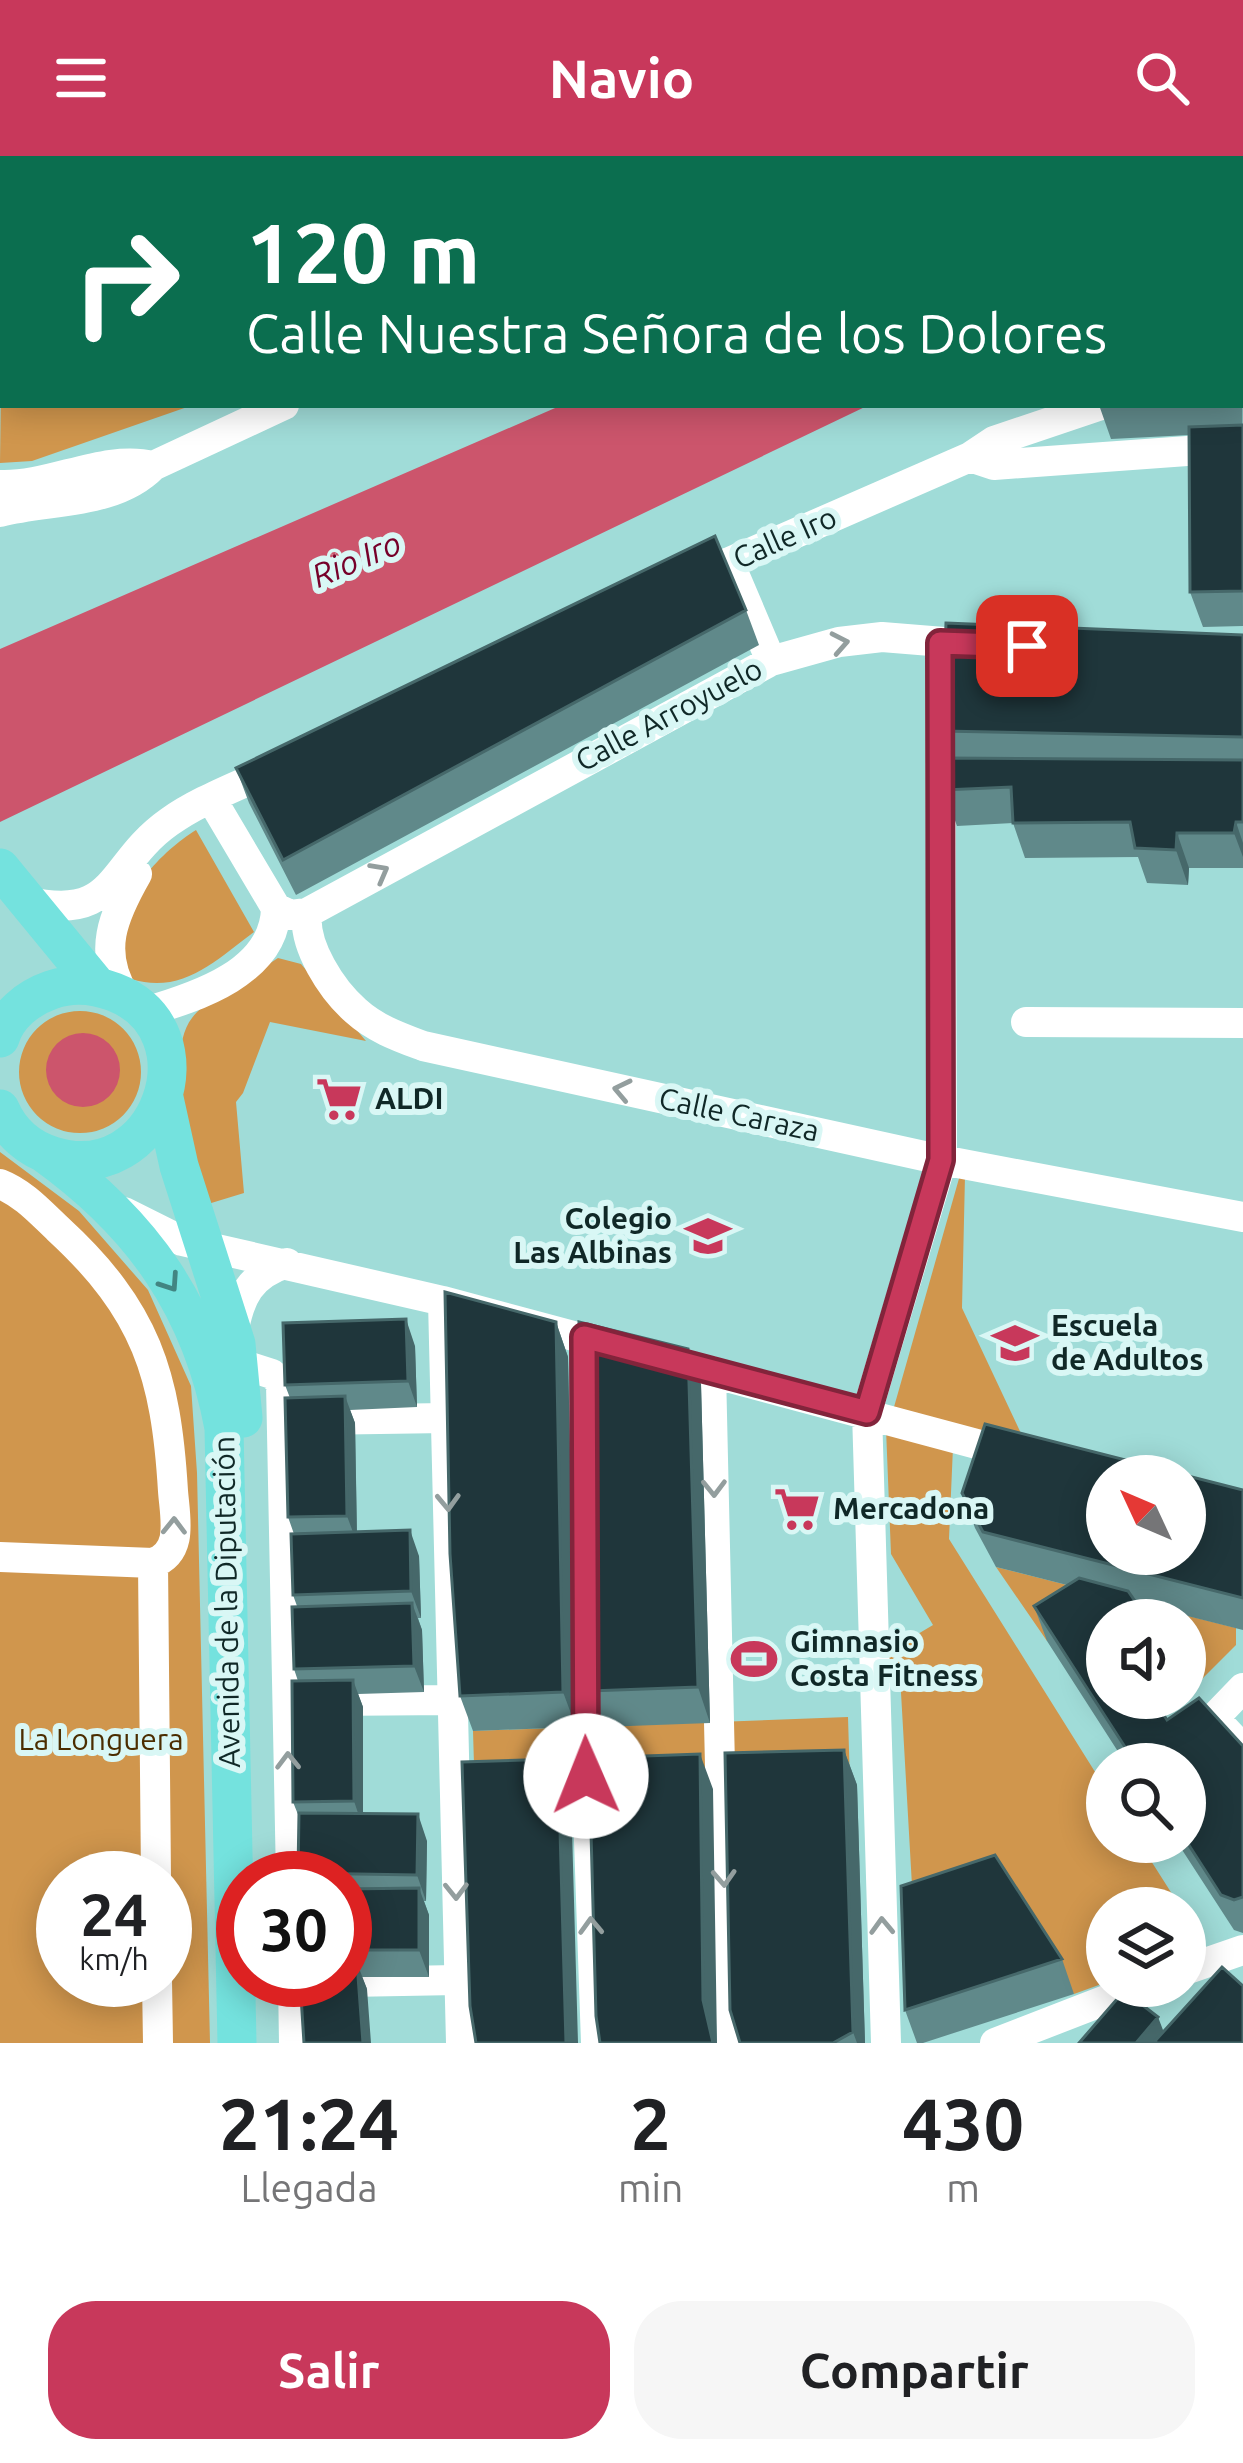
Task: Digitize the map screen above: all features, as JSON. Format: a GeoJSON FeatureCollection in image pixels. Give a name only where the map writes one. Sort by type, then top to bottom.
{"type":"FeatureCollection","features":[{"type":"Feature","properties":{"kind":"main road","name":"Avenida de la Diputación"},"geometry":{"type":"LineString","coordinates":[[0,868],[26,901],[156,1027],[167,1062],[164,1098],[179,1166],[236,1348],[244,1422],[254,1851]]}},
{"type":"Feature","properties":{"kind":"main road"},"geometry":{"type":"LineString","coordinates":[[2,1034],[27,1002],[43,992],[79,984],[122,998]]}},
{"type":"Feature","properties":{"kind":"main road"},"geometry":{"type":"LineString","coordinates":[[0,986],[2,1034]]}},
{"type":"Feature","properties":{"kind":"main road"},"geometry":{"type":"LineString","coordinates":[[15,1132],[80,1160],[116,1152],[146,1130],[164,1098]]}},
{"type":"Feature","properties":{"kind":"main road","name":"Avenida de la Diputación"},"geometry":{"type":"LineString","coordinates":[[15,1132],[94,1194],[141,1243],[191,1314],[207,1353],[224,1428],[237,2043]]}},
{"type":"Feature","properties":{"kind":"main road"},"geometry":{"type":"LineString","coordinates":[[257,2043],[270,2007]]}},
{"type":"Feature","properties":{"kind":"street"},"geometry":{"type":"LineString","coordinates":[[0,512],[102,494],[138,481],[153,466],[278,408]]}},
{"type":"Feature","properties":{"kind":"street","name":"Calle Iro"},"geometry":{"type":"LineString","coordinates":[[665,591],[970,457],[994,441],[1092,408]]}},
{"type":"Feature","properties":{"kind":"street"},"geometry":{"type":"LineString","coordinates":[[1052,422],[1042,443],[1059,460]]}},
{"type":"Feature","properties":{"kind":"street"},"geometry":{"type":"LineString","coordinates":[[970,457],[994,465],[1243,447]]}},
{"type":"Feature","properties":{"kind":"street"},"geometry":{"type":"LineString","coordinates":[[0,485],[44,481],[130,460],[153,466]]}},
{"type":"Feature","properties":{"kind":"street"},"geometry":{"type":"LineString","coordinates":[[729,562],[770,661]]}},
{"type":"Feature","properties":{"kind":"street","name":"Calle Arroyuelo"},"geometry":{"type":"LineString","coordinates":[[292,910],[630,724],[770,661],[882,637],[987,644]]}},
{"type":"Feature","properties":{"kind":"street"},"geometry":{"type":"LineString","coordinates":[[886,2043],[867,1412],[941,1160],[953,782],[940,643]]}},
{"type":"Feature","properties":{"kind":"street"},"geometry":{"type":"LineString","coordinates":[[26,901],[60,909],[89,903],[109,890],[130,857],[164,825],[312,751]]}},
{"type":"Feature","properties":{"kind":"street"},"geometry":{"type":"LineString","coordinates":[[212,800],[292,910],[262,953],[227,980],[184,1001],[122,998],[107,949],[113,919],[140,869],[212,800]]}},
{"type":"Feature","properties":{"kind":"street","name":"Calle Caraza"},"geometry":{"type":"LineString","coordinates":[[292,910],[306,928],[320,964],[354,1010],[386,1032],[423,1046],[941,1160],[1243,1217]]}},
{"type":"Feature","properties":{"kind":"street"},"geometry":{"type":"LineString","coordinates":[[262,953],[293,947],[320,964]]}},
{"type":"Feature","properties":{"kind":"street"},"geometry":{"type":"LineString","coordinates":[[1026,1022],[1243,1023]]}},
{"type":"Feature","properties":{"kind":"street"},"geometry":{"type":"LineString","coordinates":[[0,1184],[27,1201],[80,1249],[117,1291],[147,1344],[164,1402],[175,1507],[173,1549],[153,1563],[0,1557]]}},
{"type":"Feature","properties":{"kind":"street"},"geometry":{"type":"LineString","coordinates":[[94,1194],[161,1233],[443,1300],[584,1349],[711,1371],[1040,1461]]}},
{"type":"Feature","properties":{"kind":"street"},"geometry":{"type":"LineString","coordinates":[[287,1263],[268,1269],[249,1285],[239,1304],[236,1348],[281,1383],[297,1554],[287,1701],[302,1835],[298,1851]]}},
{"type":"Feature","properties":{"kind":"street"},"geometry":{"type":"LineString","coordinates":[[443,1300],[446,1418],[438,1548],[453,1700],[443,1835],[460,2043]]}},
{"type":"Feature","properties":{"kind":"street"},"geometry":{"type":"LineString","coordinates":[[711,1371],[721,1810],[733,2043]]}},
{"type":"Feature","properties":{"kind":"street"},"geometry":{"type":"LineString","coordinates":[[584,1409],[584,1696],[596,2043]]}},
{"type":"Feature","properties":{"kind":"street"},"geometry":{"type":"LineString","coordinates":[[283,1420],[446,1418]]}},
{"type":"Feature","properties":{"kind":"street"},"geometry":{"type":"LineString","coordinates":[[153,1563],[156,1851]]}},
{"type":"Feature","properties":{"kind":"street"},"geometry":{"type":"LineString","coordinates":[[1243,1688],[1214,1718],[1243,1749]]}},
{"type":"Feature","properties":{"kind":"street"},"geometry":{"type":"LineString","coordinates":[[287,1701],[453,1700]]}},
{"type":"Feature","properties":{"kind":"street"},"geometry":{"type":"LineString","coordinates":[[1206,1965],[1239,1958]]}},
{"type":"Feature","properties":{"kind":"street"},"geometry":{"type":"LineString","coordinates":[[372,1980],[457,1979]]}},
{"type":"Feature","properties":{"kind":"street"},"geometry":{"type":"LineString","coordinates":[[158,2007],[158,2043]]}},
{"type":"Feature","properties":{"kind":"street"},"geometry":{"type":"LineString","coordinates":[[286,2007],[294,2043]]}},
{"type":"Feature","properties":{"kind":"street"},"geometry":{"type":"LineString","coordinates":[[995,2043],[1088,2007]]}},
{"type":"Feature","properties":{"kind":"green space"},"geometry":{"type":"Polygon","coordinates":[[[1,408],[184,408],[32,461],[0,463],[1,408]]]}},
{"type":"Feature","properties":{"kind":"green space"},"geometry":{"type":"Polygon","coordinates":[[[196,830],[254,932],[182,979],[149,983],[131,979],[119,934],[130,898],[153,866],[196,830]]]}},
{"type":"Feature","properties":{"kind":"green space"},"geometry":{"type":"Polygon","coordinates":[[[278,958],[301,964],[366,1041],[270,1022],[236,1102],[244,1193],[208,1204],[181,1082],[184,1035],[192,1018],[209,1002],[278,958]]]}},
{"type":"Feature","properties":{"kind":"green space"},"geometry":{"type":"Polygon","coordinates":[[[80,1011],[103,1016],[123,1029],[136,1049],[141,1072],[136,1095],[123,1115],[103,1128],[80,1133],[57,1128],[37,1115],[24,1095],[19,1072],[24,1049],[37,1029],[57,1016],[80,1011]]]}},
{"type":"Feature","properties":{"kind":"green space","name":"La Longuera"},"geometry":{"type":"Polygon","coordinates":[[[0,1152],[79,1211],[148,1290],[191,1386],[210,2043],[0,2043],[0,1152]]]}},
{"type":"Feature","properties":{"kind":"green space"},"geometry":{"type":"Polygon","coordinates":[[[960,1175],[965,1176],[962,1308],[1026,1444],[894,1407],[960,1175]]]}},
{"type":"Feature","properties":{"kind":"green space"},"geometry":{"type":"Polygon","coordinates":[[[886,1429],[953,1447],[949,1539],[1086,1758],[1086,1863],[1152,1863],[1168,1887],[1086,1887],[1086,1990],[1074,1994],[1007,1890],[914,1921],[900,1675],[886,1653],[933,1625],[891,1554],[886,1429]]]}},
{"type":"Feature","properties":{"kind":"green space"},"geometry":{"type":"Polygon","coordinates":[[[996,1567],[1122,1599],[1086,1599],[1086,1617],[1047,1641],[996,1567]]]}},
{"type":"Feature","properties":{"kind":"green space"},"geometry":{"type":"Polygon","coordinates":[[[1206,1620],[1236,1628],[1236,1645],[1206,1675],[1206,1620]]]}},
{"type":"Feature","properties":{"kind":"green space"},"geometry":{"type":"Polygon","coordinates":[[[848,1717],[850,1784],[475,1798],[473,1731],[848,1717]]]}},
{"type":"Feature","properties":{"kind":"water","name":"Rio Iro"},"geometry":{"type":"Polygon","coordinates":[[[555,408],[863,408],[0,822],[0,649],[555,408]]]}},
{"type":"Feature","properties":{"kind":"water"},"geometry":{"type":"Polygon","coordinates":[[[83,1033],[109,1044],[120,1070],[109,1096],[83,1107],[57,1096],[46,1070],[57,1044],[83,1033]]]}},
{"type":"Feature","properties":{"kind":"building"},"geometry":{"type":"Polygon","coordinates":[[[1243,425],[1243,591],[1190,592],[1189,427],[1243,425]]]}},
{"type":"Feature","properties":{"kind":"building"},"geometry":{"type":"Polygon","coordinates":[[[715,536],[746,610],[283,860],[236,768],[715,536]]]}},
{"type":"Feature","properties":{"kind":"building"},"geometry":{"type":"Polygon","coordinates":[[[946,623],[1243,635],[1243,737],[942,731],[946,623]]]}},
{"type":"Feature","properties":{"kind":"building"},"geometry":{"type":"Polygon","coordinates":[[[945,758],[1243,760],[1243,822],[1236,822],[1234,833],[1177,833],[1176,850],[1135,848],[1130,822],[1013,823],[1011,787],[944,790],[945,758]]]}},
{"type":"Feature","properties":{"kind":"building"},"geometry":{"type":"Polygon","coordinates":[[[445,1292],[556,1322],[563,1692],[460,1696],[450,1554],[445,1292]]]}},
{"type":"Feature","properties":{"kind":"building"},"geometry":{"type":"Polygon","coordinates":[[[406,1319],[408,1381],[285,1385],[283,1323],[406,1319]]]}},
{"type":"Feature","properties":{"kind":"building"},"geometry":{"type":"Polygon","coordinates":[[[579,1322],[688,1349],[698,1687],[590,1691],[579,1322]]]}},
{"type":"Feature","properties":{"kind":"building"},"geometry":{"type":"Polygon","coordinates":[[[345,1396],[347,1516],[288,1517],[285,1398],[345,1396]]]}},
{"type":"Feature","properties":{"kind":"building"},"geometry":{"type":"Polygon","coordinates":[[[985,1424],[1106,1455],[1086,1455],[1086,1558],[983,1532],[962,1493],[985,1424]]]}},
{"type":"Feature","properties":{"kind":"building"},"geometry":{"type":"Polygon","coordinates":[[[1206,1481],[1243,1490],[1243,1598],[1152,1575],[1206,1575],[1206,1481]]]}},
{"type":"Feature","properties":{"kind":"building"},"geometry":{"type":"Polygon","coordinates":[[[410,1530],[411,1591],[293,1595],[291,1534],[410,1530]]]}},
{"type":"Feature","properties":{"kind":"building"},"geometry":{"type":"Polygon","coordinates":[[[1079,1578],[1128,1591],[1134,1599],[1086,1599],[1086,1687],[1034,1606],[1079,1578]]]}},
{"type":"Feature","properties":{"kind":"building"},"geometry":{"type":"Polygon","coordinates":[[[412,1603],[414,1666],[294,1669],[292,1607],[412,1603]]]}},
{"type":"Feature","properties":{"kind":"building"},"geometry":{"type":"Polygon","coordinates":[[[353,1680],[354,1801],[293,1802],[292,1681],[353,1680]]]}},
{"type":"Feature","properties":{"kind":"building"},"geometry":{"type":"Polygon","coordinates":[[[1206,1706],[1243,1746],[1243,1897],[1234,1900],[1221,1895],[1200,1863],[1206,1863],[1206,1743],[1122,1743],[1107,1719],[1206,1719],[1206,1706]]]}},
{"type":"Feature","properties":{"kind":"building"},"geometry":{"type":"Polygon","coordinates":[[[844,1750],[853,2032],[833,2043],[740,2043],[730,2010],[725,1753],[844,1750]]]}},
{"type":"Feature","properties":{"kind":"building"},"geometry":{"type":"Polygon","coordinates":[[[700,1754],[703,2000],[713,2043],[600,2043],[589,1758],[700,1754]]]}},
{"type":"Feature","properties":{"kind":"building"},"geometry":{"type":"Polygon","coordinates":[[[558,1759],[566,2043],[476,2043],[470,2006],[462,1762],[558,1759]]]}},
{"type":"Feature","properties":{"kind":"building"},"geometry":{"type":"Polygon","coordinates":[[[299,1813],[418,1814],[417,1875],[372,1874],[372,1851],[298,1851],[299,1813]]]}},
{"type":"Feature","properties":{"kind":"building"},"geometry":{"type":"Polygon","coordinates":[[[995,1855],[1062,1959],[905,2010],[901,1886],[995,1855]]]}},
{"type":"Feature","properties":{"kind":"building"},"geometry":{"type":"Polygon","coordinates":[[[419,1888],[419,1950],[372,1950],[372,1889],[419,1888]]]}},
{"type":"Feature","properties":{"kind":"building"},"geometry":{"type":"Polygon","coordinates":[[[1222,1967],[1243,1986],[1243,2043],[1157,2043],[1186,2007],[1206,2007],[1206,1985],[1222,1967]]]}},
{"type":"Feature","properties":{"kind":"building"},"geometry":{"type":"Polygon","coordinates":[[[302,2007],[360,2007],[363,2043],[304,2043],[302,2007]]]}},
{"type":"Feature","properties":{"kind":"building"},"geometry":{"type":"Polygon","coordinates":[[[1110,2007],[1145,2007],[1158,2017],[1136,2043],[1079,2043],[1110,2007]]]}},
{"type":"Feature","properties":{"kind":"place","name":"ALDI"},"geometry":{"type":"Point","coordinates":[339,1099]}},
{"type":"Feature","properties":{"kind":"place","name":"Colegio Las Albinas"},"geometry":{"type":"Point","coordinates":[708,1236]}},
{"type":"Feature","properties":{"kind":"place","name":"Escuela de Adultos"},"geometry":{"type":"Point","coordinates":[1015,1343]}},
{"type":"Feature","properties":{"kind":"place","name":"Mercadona"},"geometry":{"type":"Point","coordinates":[797,1509]}},
{"type":"Feature","properties":{"kind":"place","name":"Gimnasio Costa Fitness"},"geometry":{"type":"Point","coordinates":[754,1659]}},
{"type":"Feature","properties":{"kind":"route"},"geometry":{"type":"LineString","coordinates":[[586,1776],[584,1337],[867,1412],[941,1160],[940,643],[1027,646]]}}]}
